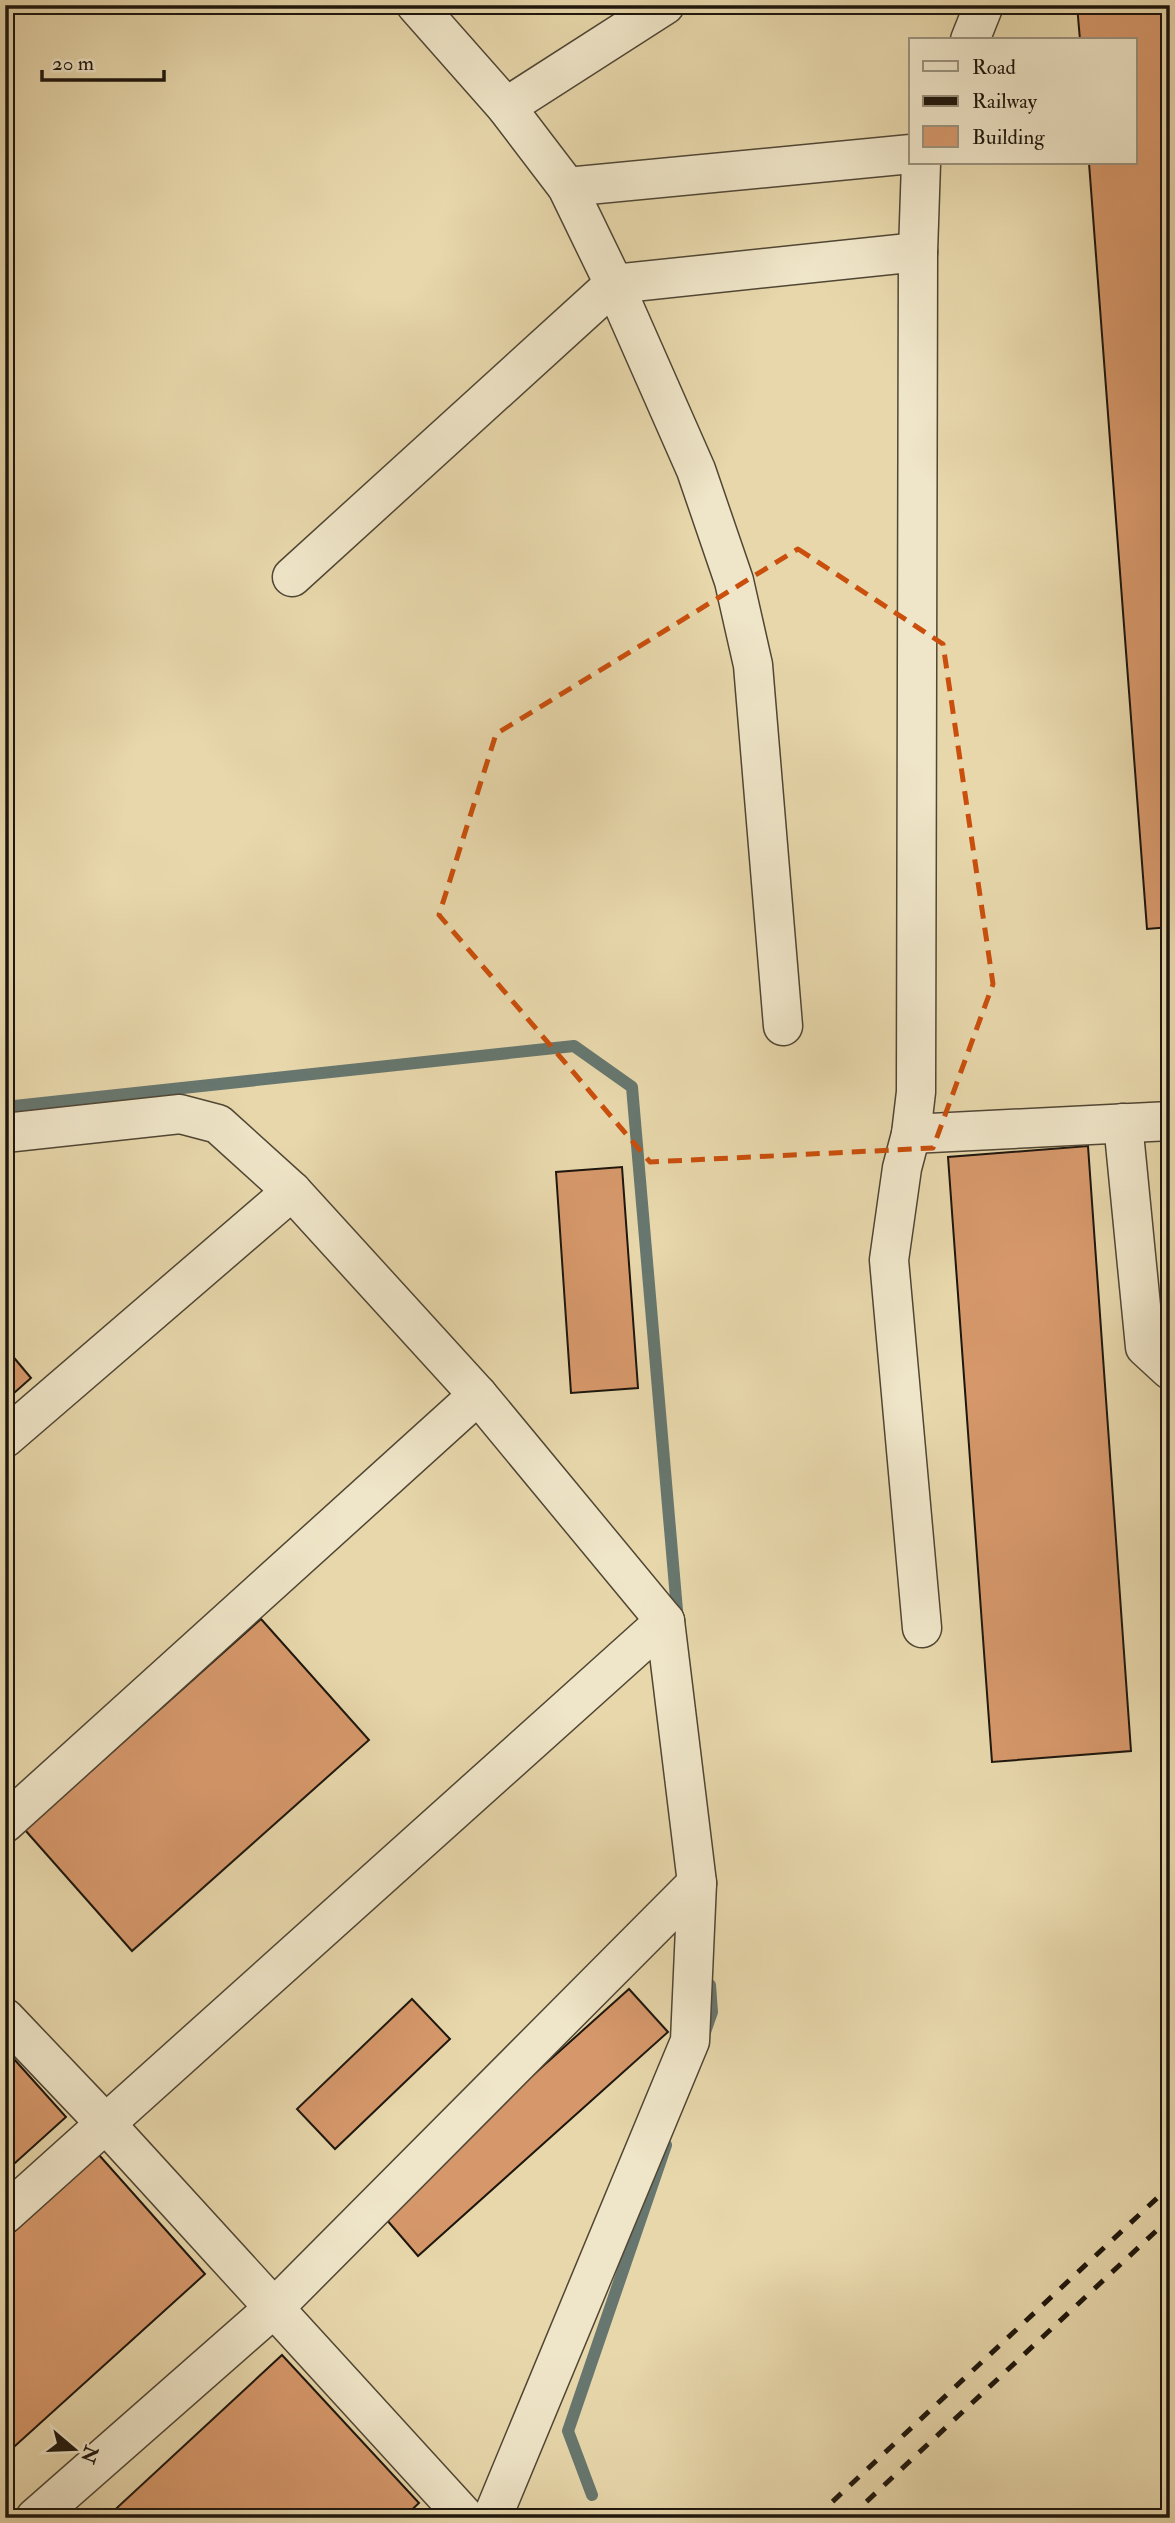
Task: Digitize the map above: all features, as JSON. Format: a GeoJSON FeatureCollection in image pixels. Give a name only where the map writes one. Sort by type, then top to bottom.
{"type":"FeatureCollection","features":[{"type":"Feature","properties":{"kind":"lane"},"geometry":{"type":"LineString","coordinates":[[416,5],[506,107],[566,187],[614,284],[696,470],[737,593],[753,665],[783,1026]]}},
{"type":"Feature","properties":{"kind":"lane"},"geometry":{"type":"LineString","coordinates":[[506,107],[665,5]]}},
{"type":"Feature","properties":{"kind":"lane"},"geometry":{"type":"LineString","coordinates":[[971,38],[984,5]]}},
{"type":"Feature","properties":{"kind":"lane"},"geometry":{"type":"LineString","coordinates":[[566,187],[909,154]]}},
{"type":"Feature","properties":{"kind":"lane"},"geometry":{"type":"LineString","coordinates":[[921,164],[918,252],[916,1092],[889,1261],[922,1628]]}},
{"type":"Feature","properties":{"kind":"lane"},"geometry":{"type":"LineString","coordinates":[[292,577],[614,284],[918,252]]}},
{"type":"Feature","properties":{"kind":"lane"},"geometry":{"type":"LineString","coordinates":[[5,1133],[180,1114],[218,1124],[292,1191],[478,1395],[665,1621],[697,1883],[690,2041],[492,2518]]}},
{"type":"Feature","properties":{"kind":"lane"},"geometry":{"type":"LineString","coordinates":[[911,1134],[1170,1121]]}},
{"type":"Feature","properties":{"kind":"lane"},"geometry":{"type":"LineString","coordinates":[[1123,1123],[1145,1347],[1170,1370]]}},
{"type":"Feature","properties":{"kind":"lane"},"geometry":{"type":"LineString","coordinates":[[5,1438],[292,1191]]}},
{"type":"Feature","properties":{"kind":"lane"},"geometry":{"type":"LineString","coordinates":[[5,1823],[478,1395]]}},
{"type":"Feature","properties":{"kind":"lane"},"geometry":{"type":"LineString","coordinates":[[5,2214],[665,1621]]}},
{"type":"Feature","properties":{"kind":"lane"},"geometry":{"type":"LineString","coordinates":[[34,2518],[274,2308],[697,1883]]}},
{"type":"Feature","properties":{"kind":"lane"},"geometry":{"type":"LineString","coordinates":[[5,2018],[105,2123],[467,2518]]}},
{"type":"Feature","properties":{"kind":"highlighted area"},"geometry":{"type":"Polygon","coordinates":[[[798,549],[943,644],[993,984],[933,1148],[650,1162],[439,915],[496,734],[798,549]]]}},
{"type":"Feature","properties":{"kind":"building"},"geometry":{"type":"Polygon","coordinates":[[[1077,5],[1170,5],[1170,927],[1147,929],[1089,164],[1136,164],[1136,38],[1080,38],[1077,5]]]}},
{"type":"Feature","properties":{"kind":"building"},"geometry":{"type":"Polygon","coordinates":[[[1088,1146],[1131,1751],[992,1762],[948,1157],[1088,1146]]]}},
{"type":"Feature","properties":{"kind":"building"},"geometry":{"type":"Polygon","coordinates":[[[622,1167],[638,1388],[571,1393],[556,1172],[622,1167]]]}},
{"type":"Feature","properties":{"kind":"building"},"geometry":{"type":"Polygon","coordinates":[[[5,1347],[31,1378],[5,1401],[5,1347]]]}},
{"type":"Feature","properties":{"kind":"building"},"geometry":{"type":"Polygon","coordinates":[[[261,1619],[369,1740],[132,1951],[25,1830],[261,1619]]]}},
{"type":"Feature","properties":{"kind":"building"},"geometry":{"type":"Polygon","coordinates":[[[629,1989],[668,2032],[418,2256],[380,2212],[629,1989]]]}},
{"type":"Feature","properties":{"kind":"building"},"geometry":{"type":"Polygon","coordinates":[[[412,1999],[450,2039],[335,2149],[297,2109],[412,1999]]]}},
{"type":"Feature","properties":{"kind":"building"},"geometry":{"type":"Polygon","coordinates":[[[5,2049],[66,2117],[5,2172],[5,2049]]]}},
{"type":"Feature","properties":{"kind":"building"},"geometry":{"type":"Polygon","coordinates":[[[99,2155],[205,2274],[5,2455],[5,2240],[99,2155]]]}},
{"type":"Feature","properties":{"kind":"building"},"geometry":{"type":"Polygon","coordinates":[[[282,2355],[419,2503],[403,2518],[106,2518],[282,2355]]]}},
{"type":"Feature","properties":{"kind":"waterway"},"geometry":{"type":"LineString","coordinates":[[5,1107],[574,1046],[632,1087],[678,1622]]}},
{"type":"Feature","properties":{"kind":"waterway"},"geometry":{"type":"LineString","coordinates":[[705,2032],[712,2012],[710,1985]]}},
{"type":"Feature","properties":{"kind":"waterway"},"geometry":{"type":"LineString","coordinates":[[592,2495],[568,2431],[666,2145]]}},
{"type":"Feature","properties":{"kind":"railway"},"geometry":{"type":"LineString","coordinates":[[815,2518],[1170,2186]]}},
{"type":"Feature","properties":{"kind":"railway"},"geometry":{"type":"LineString","coordinates":[[849,2518],[1170,2218]]}}]}
